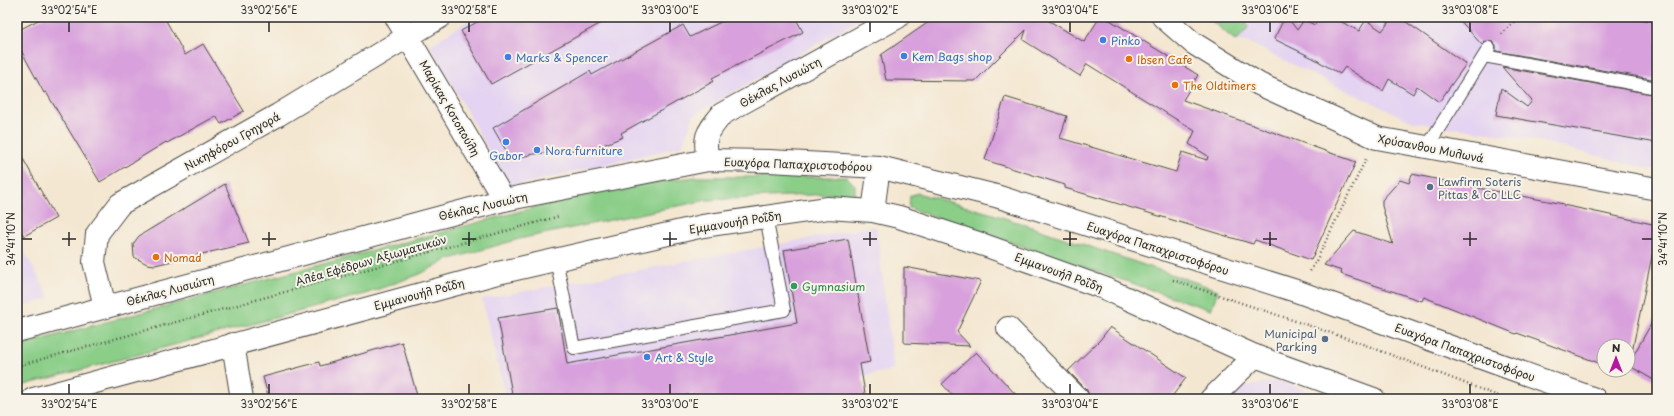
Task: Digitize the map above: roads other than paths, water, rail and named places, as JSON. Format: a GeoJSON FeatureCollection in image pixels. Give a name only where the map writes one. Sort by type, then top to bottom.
{"type":"FeatureCollection","features":[{"type":"Feature","properties":{"kind":"street","name":"Μαρίκας Κοτοπούλη"},"geometry":{"type":"LineString","coordinates":[[396,17],[504,200]]}},
{"type":"Feature","properties":{"kind":"street","name":"Νικηφόρου Γρηγορά"},"geometry":{"type":"LineString","coordinates":[[105,307],[94,262],[97,234],[120,204],[278,115],[440,17]]}},
{"type":"Feature","properties":{"kind":"street","name":"Θέκλας Λυσιώτη"},"geometry":{"type":"LineString","coordinates":[[17,331],[504,200],[708,160],[705,144],[708,132],[722,114],[898,17]]}},
{"type":"Feature","properties":{"kind":"street","name":"Χρύσανθου Μυλωνά"},"geometry":{"type":"LineString","coordinates":[[1163,17],[1193,43],[1259,84],[1377,138],[1657,189]]}},
{"type":"Feature","properties":{"kind":"street","name":"Ευαγόρα Παπαχριστοφόρου"},"geometry":{"type":"LineString","coordinates":[[708,160],[770,161],[879,167],[996,196],[1296,291],[1595,399]]}},
{"type":"Feature","properties":{"kind":"street"},"geometry":{"type":"LineString","coordinates":[[872,211],[879,167]]}},
{"type":"Feature","properties":{"kind":"street","name":"Εμμανουήλ Ροΐδη"},"geometry":{"type":"LineString","coordinates":[[33,399],[498,272],[703,226],[828,208],[872,211],[899,217],[984,245],[1104,288],[1255,356],[1374,399]]}},
{"type":"Feature","properties":{"kind":"street"},"geometry":{"type":"LineString","coordinates":[[1008,328],[1078,399]]}},
{"type":"Feature","properties":{"kind":"street"},"geometry":{"type":"LineString","coordinates":[[233,344],[242,399]]}},
{"type":"Feature","properties":{"kind":"street"},"geometry":{"type":"LineString","coordinates":[[1211,399],[1255,356]]}},
{"type":"Feature","properties":{"kind":"lane"},"geometry":{"type":"LineString","coordinates":[[1427,147],[1486,52],[1657,88]]}},
{"type":"Feature","properties":{"kind":"lane"},"geometry":{"type":"LineString","coordinates":[[556,259],[574,348],[784,310],[766,217]]}},
{"type":"Feature","properties":{"kind":"place","name":"Pinko"},"geometry":{"type":"Point","coordinates":[1103,40]}},
{"type":"Feature","properties":{"kind":"place","name":"Kem Bags shop"},"geometry":{"type":"Point","coordinates":[904,56]}},
{"type":"Feature","properties":{"kind":"place","name":"Marks & Spencer"},"geometry":{"type":"Point","coordinates":[508,57]}},
{"type":"Feature","properties":{"kind":"place","name":"Ibsen Cafe"},"geometry":{"type":"Point","coordinates":[1129,59]}},
{"type":"Feature","properties":{"kind":"place","name":"The Oldtimers"},"geometry":{"type":"Point","coordinates":[1175,85]}},
{"type":"Feature","properties":{"kind":"place","name":"Gabor"},"geometry":{"type":"Point","coordinates":[506,142]}},
{"type":"Feature","properties":{"kind":"place","name":"Nora furniture"},"geometry":{"type":"Point","coordinates":[537,150]}},
{"type":"Feature","properties":{"kind":"place","name":"Lawfirm Soteris Pittas & Co LLC"},"geometry":{"type":"Point","coordinates":[1430,187]}},
{"type":"Feature","properties":{"kind":"place","name":"Nomad"},"geometry":{"type":"Point","coordinates":[156,257]}},
{"type":"Feature","properties":{"kind":"place","name":"Gymnasium"},"geometry":{"type":"Point","coordinates":[794,286]}},
{"type":"Feature","properties":{"kind":"place","name":"Municipal Parking"},"geometry":{"type":"Point","coordinates":[1325,339]}},
{"type":"Feature","properties":{"kind":"place","name":"Art & Style"},"geometry":{"type":"Point","coordinates":[647,357]}}]}
